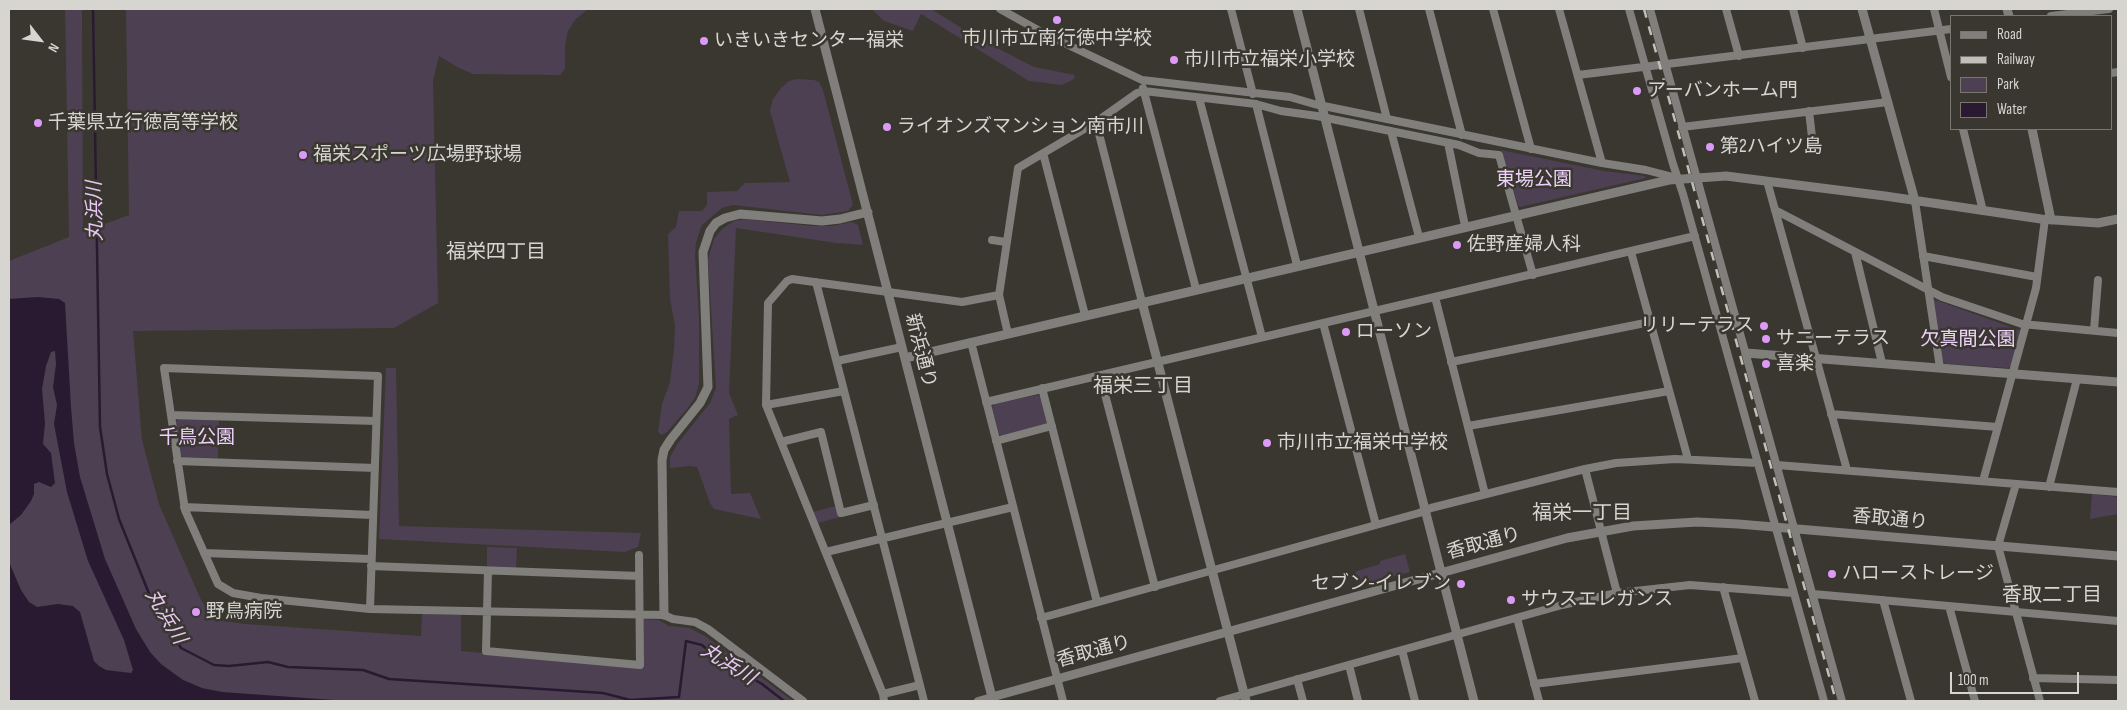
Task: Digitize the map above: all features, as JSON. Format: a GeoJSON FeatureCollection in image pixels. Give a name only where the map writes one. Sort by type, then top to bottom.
{"type":"FeatureCollection","features":[{"type":"Feature","properties":{"kind":"street","name":"新浜通り"},"geometry":{"type":"LineString","coordinates":[[815,9],[992,699]]}},
{"type":"Feature","properties":{"kind":"street"},"geometry":{"type":"LineString","coordinates":[[1000,9],[1045,34],[1142,80],[1290,97],[1462,135],[1486,138],[1679,178]]}},
{"type":"Feature","properties":{"kind":"street"},"geometry":{"type":"LineString","coordinates":[[1231,9],[1253,94]]}},
{"type":"Feature","properties":{"kind":"street"},"geometry":{"type":"LineString","coordinates":[[1297,9],[1474,701]]}},
{"type":"Feature","properties":{"kind":"street"},"geometry":{"type":"LineString","coordinates":[[1359,9],[1388,119]]}},
{"type":"Feature","properties":{"kind":"street"},"geometry":{"type":"LineString","coordinates":[[1429,9],[1462,135]]}},
{"type":"Feature","properties":{"kind":"street"},"geometry":{"type":"LineString","coordinates":[[1493,9],[1531,148]]}},
{"type":"Feature","properties":{"kind":"street"},"geometry":{"type":"LineString","coordinates":[[1559,9],[1602,163]]}},
{"type":"Feature","properties":{"kind":"street"},"geometry":{"type":"LineString","coordinates":[[1630,9],[1673,164],[1679,178],[1824,701]]}},
{"type":"Feature","properties":{"kind":"street"},"geometry":{"type":"LineString","coordinates":[[1650,9],[1842,701]]}},
{"type":"Feature","properties":{"kind":"street"},"geometry":{"type":"LineString","coordinates":[[1726,9],[1739,56]]}},
{"type":"Feature","properties":{"kind":"street"},"geometry":{"type":"LineString","coordinates":[[1793,9],[1803,48]]}},
{"type":"Feature","properties":{"kind":"street"},"geometry":{"type":"LineString","coordinates":[[1862,9],[1915,201],[1940,368]]}},
{"type":"Feature","properties":{"kind":"street"},"geometry":{"type":"LineString","coordinates":[[1934,9],[1950,73]]}},
{"type":"Feature","properties":{"kind":"street"},"geometry":{"type":"LineString","coordinates":[[2059,15],[2110,9]]}},
{"type":"Feature","properties":{"kind":"street"},"geometry":{"type":"LineString","coordinates":[[1578,75],[1950,29]]}},
{"type":"Feature","properties":{"kind":"street"},"geometry":{"type":"LineString","coordinates":[[1142,80],[1196,290]]}},
{"type":"Feature","properties":{"kind":"street"},"geometry":{"type":"LineString","coordinates":[[1008,334],[999,295],[1016,171],[1020,166],[1096,122],[1137,93],[1144,91],[1256,104],[1281,111],[1324,117],[1448,143],[1479,153],[1498,155],[1517,214],[1533,275]]}},
{"type":"Feature","properties":{"kind":"street"},"geometry":{"type":"LineString","coordinates":[[1199,98],[1262,337]]}},
{"type":"Feature","properties":{"kind":"street"},"geometry":{"type":"LineString","coordinates":[[1682,127],[1888,102]]}},
{"type":"Feature","properties":{"kind":"street"},"geometry":{"type":"LineString","coordinates":[[1256,104],[1298,265]]}},
{"type":"Feature","properties":{"kind":"street"},"geometry":{"type":"LineString","coordinates":[[1809,111],[1812,137]]}},
{"type":"Feature","properties":{"kind":"street"},"geometry":{"type":"LineString","coordinates":[[1096,122],[1245,698]]}},
{"type":"Feature","properties":{"kind":"street"},"geometry":{"type":"LineString","coordinates":[[1963,130],[1983,211]]}},
{"type":"Feature","properties":{"kind":"street"},"geometry":{"type":"LineString","coordinates":[[1983,481],[2038,277],[2048,220],[2032,130]]}},
{"type":"Feature","properties":{"kind":"street"},"geometry":{"type":"LineString","coordinates":[[1391,131],[1419,237]]}},
{"type":"Feature","properties":{"kind":"street"},"geometry":{"type":"LineString","coordinates":[[1448,143],[1465,226]]}},
{"type":"Feature","properties":{"kind":"street"},"geometry":{"type":"LineString","coordinates":[[1043,153],[1085,315]]}},
{"type":"Feature","properties":{"kind":"street"},"geometry":{"type":"LineString","coordinates":[[905,358],[1634,186],[1679,178],[1726,176],[2048,220],[2098,223],[2118,219]]}},
{"type":"Feature","properties":{"kind":"street"},"geometry":{"type":"LineString","coordinates":[[1766,181],[1847,470]]}},
{"type":"Feature","properties":{"kind":"street"},"geometry":{"type":"LineString","coordinates":[[1775,210],[1942,297],[2026,325],[2118,332]]}},
{"type":"Feature","properties":{"kind":"street"},"geometry":{"type":"LineString","coordinates":[[664,615],[662,460],[664,450],[700,403],[708,387],[703,252],[705,240],[716,224],[725,218],[740,214],[822,221],[868,212]]}},
{"type":"Feature","properties":{"kind":"street"},"geometry":{"type":"LineString","coordinates":[[986,402],[1695,236]]}},
{"type":"Feature","properties":{"kind":"street"},"geometry":{"type":"LineString","coordinates":[[992,240],[1006,242]]}},
{"type":"Feature","properties":{"kind":"street"},"geometry":{"type":"LineString","coordinates":[[1631,252],[1688,459]]}},
{"type":"Feature","properties":{"kind":"street"},"geometry":{"type":"LineString","coordinates":[[1856,252],[1882,364]]}},
{"type":"Feature","properties":{"kind":"street"},"geometry":{"type":"LineString","coordinates":[[1923,256],[2038,277]]}},
{"type":"Feature","properties":{"kind":"street"},"geometry":{"type":"LineString","coordinates":[[920,684],[884,698],[766,405],[768,303],[787,280],[792,279],[962,302],[999,295]]}},
{"type":"Feature","properties":{"kind":"street"},"geometry":{"type":"LineString","coordinates":[[2094,330],[2098,280]]}},
{"type":"Feature","properties":{"kind":"street"},"geometry":{"type":"LineString","coordinates":[[816,282],[924,701]]}},
{"type":"Feature","properties":{"kind":"street"},"geometry":{"type":"LineString","coordinates":[[1434,297],[1485,494]]}},
{"type":"Feature","properties":{"kind":"street"},"geometry":{"type":"LineString","coordinates":[[1451,362],[1650,322]]}},
{"type":"Feature","properties":{"kind":"street"},"geometry":{"type":"LineString","coordinates":[[1323,323],[1376,525]]}},
{"type":"Feature","properties":{"kind":"street"},"geometry":{"type":"LineString","coordinates":[[971,342],[1063,701]]}},
{"type":"Feature","properties":{"kind":"street"},"geometry":{"type":"LineString","coordinates":[[836,361],[902,347]]}},
{"type":"Feature","properties":{"kind":"street"},"geometry":{"type":"LineString","coordinates":[[1746,353],[2118,382]]}},
{"type":"Feature","properties":{"kind":"street"},"geometry":{"type":"LineString","coordinates":[[370,609],[378,376],[164,368],[184,507],[218,584],[233,593],[261,598],[370,609],[664,615],[673,619],[695,622],[708,629],[803,701]]}},
{"type":"Feature","properties":{"kind":"street"},"geometry":{"type":"LineString","coordinates":[[1100,375],[1155,587]]}},
{"type":"Feature","properties":{"kind":"street"},"geometry":{"type":"LineString","coordinates":[[2049,487],[2077,379]]}},
{"type":"Feature","properties":{"kind":"street"},"geometry":{"type":"LineString","coordinates":[[1042,388],[1097,602]]}},
{"type":"Feature","properties":{"kind":"street"},"geometry":{"type":"LineString","coordinates":[[766,405],[844,391]]}},
{"type":"Feature","properties":{"kind":"street"},"geometry":{"type":"LineString","coordinates":[[1468,426],[1669,391]]}},
{"type":"Feature","properties":{"kind":"street"},"geometry":{"type":"LineString","coordinates":[[1831,414],[1998,427]]}},
{"type":"Feature","properties":{"kind":"street"},"geometry":{"type":"LineString","coordinates":[[170,415],[376,420]]}},
{"type":"Feature","properties":{"kind":"street"},"geometry":{"type":"LineString","coordinates":[[996,441],[1052,426]]}},
{"type":"Feature","properties":{"kind":"street"},"geometry":{"type":"LineString","coordinates":[[781,442],[821,432],[841,513],[874,505]]}},
{"type":"Feature","properties":{"kind":"street"},"geometry":{"type":"LineString","coordinates":[[1041,618],[1425,510],[1585,469],[1632,462],[1688,459],[1758,463]]}},
{"type":"Feature","properties":{"kind":"street"},"geometry":{"type":"LineString","coordinates":[[177,461],[375,468]]}},
{"type":"Feature","properties":{"kind":"street"},"geometry":{"type":"LineString","coordinates":[[1777,465],[2118,492]]}},
{"type":"Feature","properties":{"kind":"street"},"geometry":{"type":"LineString","coordinates":[[1585,469],[1617,592]]}},
{"type":"Feature","properties":{"kind":"street"},"geometry":{"type":"LineString","coordinates":[[2016,484],[1998,546],[2040,701]]}},
{"type":"Feature","properties":{"kind":"street"},"geometry":{"type":"LineString","coordinates":[[184,507],[373,515]]}},
{"type":"Feature","properties":{"kind":"street"},"geometry":{"type":"LineString","coordinates":[[826,552],[1013,507]]}},
{"type":"Feature","properties":{"kind":"street","name":"香取通り"},"geometry":{"type":"LineString","coordinates":[[992,699],[1057,679],[1441,572],[1567,538],[1601,531],[1688,522],[1795,528],[2118,556]]}},
{"type":"Feature","properties":{"kind":"street"},"geometry":{"type":"LineString","coordinates":[[204,553],[371,562],[488,571],[639,576]]}},
{"type":"Feature","properties":{"kind":"street"},"geometry":{"type":"LineString","coordinates":[[488,571],[486,651],[640,665],[639,555]]}},
{"type":"Feature","properties":{"kind":"street"},"geometry":{"type":"LineString","coordinates":[[1220,701],[1245,698],[1297,680],[1457,634],[1617,592],[1678,586],[1723,587],[1794,593]]}},
{"type":"Feature","properties":{"kind":"street"},"geometry":{"type":"LineString","coordinates":[[1723,587],[1755,701]]}},
{"type":"Feature","properties":{"kind":"street"},"geometry":{"type":"LineString","coordinates":[[1813,594],[2118,621]]}},
{"type":"Feature","properties":{"kind":"street"},"geometry":{"type":"LineString","coordinates":[[1883,600],[1911,701]]}},
{"type":"Feature","properties":{"kind":"street"},"geometry":{"type":"LineString","coordinates":[[1949,606],[1975,701]]}},
{"type":"Feature","properties":{"kind":"street"},"geometry":{"type":"LineString","coordinates":[[1517,618],[1539,701]]}},
{"type":"Feature","properties":{"kind":"street"},"geometry":{"type":"LineString","coordinates":[[1402,650],[1415,701]]}},
{"type":"Feature","properties":{"kind":"street"},"geometry":{"type":"LineString","coordinates":[[1534,684],[1743,658]]}},
{"type":"Feature","properties":{"kind":"street"},"geometry":{"type":"LineString","coordinates":[[1349,665],[1358,701]]}},
{"type":"Feature","properties":{"kind":"street"},"geometry":{"type":"LineString","coordinates":[[2033,678],[2118,680]]}},
{"type":"Feature","properties":{"kind":"street"},"geometry":{"type":"LineString","coordinates":[[1297,680],[1303,701]]}},
{"type":"Feature","properties":{"kind":"street"},"geometry":{"type":"LineString","coordinates":[[978,701],[992,699]]}},
{"type":"Feature","properties":{"kind":"green space"},"geometry":{"type":"Polygon","coordinates":[[[65,9],[82,9],[83,232],[129,215],[126,9],[588,9],[575,20],[568,31],[565,45],[565,69],[560,75],[473,74],[439,56],[433,81],[438,303],[394,328],[133,331],[142,440],[159,504],[201,600],[209,612],[222,621],[421,636],[422,614],[461,615],[461,651],[642,668],[643,619],[659,620],[669,626],[689,628],[705,636],[793,701],[9,701],[9,261],[69,237],[65,9]]]}},
{"type":"Feature","properties":{"kind":"green space"},"geometry":{"type":"Polygon","coordinates":[[[872,9],[931,9],[976,37],[1034,67],[1075,75],[1074,79],[1062,85],[1029,81],[921,14],[913,31],[884,21],[872,9]]]}},
{"type":"Feature","properties":{"kind":"green space"},"geometry":{"type":"Polygon","coordinates":[[[797,79],[819,82],[823,90],[853,205],[848,211],[822,215],[733,205],[722,208],[702,225],[696,242],[695,255],[699,318],[699,384],[695,398],[667,432],[662,435],[658,432],[662,404],[670,382],[675,325],[670,299],[668,234],[676,227],[679,211],[702,211],[707,205],[707,192],[737,191],[745,183],[790,182],[770,111],[773,99],[781,88],[789,81],[797,79]]]}},
{"type":"Feature","properties":{"kind":"green space","name":"東場公園"},"geometry":{"type":"Polygon","coordinates":[[[1501,150],[1604,171],[1645,176],[1646,178],[1520,207],[1501,150]]]}},
{"type":"Feature","properties":{"kind":"green space"},"geometry":{"type":"Polygon","coordinates":[[[744,219],[812,226],[832,226],[852,222],[858,225],[863,245],[836,243],[736,228],[729,393],[738,415],[729,419],[731,494],[750,493],[761,519],[714,509],[697,467],[670,468],[670,457],[678,443],[710,403],[716,388],[708,259],[714,239],[722,229],[734,221],[744,219]]]}},
{"type":"Feature","properties":{"kind":"green space","name":"欠真間公園"},"geometry":{"type":"Polygon","coordinates":[[[1933,299],[2022,331],[2012,366],[2008,368],[1946,364],[1943,361],[1933,299]]]}},
{"type":"Feature","properties":{"kind":"green space"},"geometry":{"type":"Polygon","coordinates":[[[386,368],[396,368],[399,526],[641,533],[638,547],[625,552],[379,539],[386,368]]]}},
{"type":"Feature","properties":{"kind":"green space"},"geometry":{"type":"Polygon","coordinates":[[[1037,395],[1041,397],[1047,423],[1002,436],[999,434],[992,408],[994,404],[1037,395]]]}},
{"type":"Feature","properties":{"kind":"green space","name":"千鳥公園"},"geometry":{"type":"Polygon","coordinates":[[[179,418],[219,418],[218,458],[183,457],[179,454],[175,423],[179,418]]]}},
{"type":"Feature","properties":{"kind":"green space"},"geometry":{"type":"Polygon","coordinates":[[[2092,494],[2118,497],[2118,514],[2090,519],[2092,494]]]}},
{"type":"Feature","properties":{"kind":"green space"},"geometry":{"type":"Polygon","coordinates":[[[836,506],[840,517],[818,523],[813,512],[836,506]]]}},
{"type":"Feature","properties":{"kind":"green space"},"geometry":{"type":"Polygon","coordinates":[[[487,547],[517,548],[516,569],[487,568],[487,547]]]}},
{"type":"Feature","properties":{"kind":"green space"},"geometry":{"type":"Polygon","coordinates":[[[1405,554],[1410,572],[1358,586],[1355,574],[1357,571],[1380,564],[1380,561],[1405,554]]]}},
{"type":"Feature","properties":{"kind":"water"},"geometry":{"type":"Polygon","coordinates":[[[38,297],[59,299],[65,303],[74,443],[80,477],[105,559],[136,629],[150,652],[161,664],[183,680],[202,688],[222,692],[348,701],[9,701],[9,562],[21,590],[29,602],[37,607],[58,604],[73,606],[80,612],[94,661],[99,666],[106,670],[131,673],[133,670],[124,640],[88,561],[67,492],[54,424],[57,405],[53,387],[56,364],[55,351],[51,352],[46,366],[42,389],[45,423],[43,444],[51,453],[55,483],[51,487],[39,482],[34,484],[34,494],[31,501],[21,515],[9,525],[9,299],[38,297]]]}},
{"type":"Feature","properties":{"kind":"waterway","name":"丸浜川"},"geometry":{"type":"LineString","coordinates":[[93,9],[100,427],[107,474],[119,519],[150,596],[181,648],[214,665],[229,666],[268,662],[288,667],[363,670],[389,679],[603,693],[630,700],[679,697],[686,641],[702,645],[717,658],[762,684],[784,701]]}},
{"type":"Feature","properties":{"kind":"railway"},"geometry":{"type":"LineString","coordinates":[[1644,9],[1836,701]]}},
{"type":"Feature","properties":{"kind":"place","name":"市川市立南行徳中学校"},"geometry":{"type":"Point","coordinates":[1057,20]}},
{"type":"Feature","properties":{"kind":"place","name":"いきいきセンター福栄"},"geometry":{"type":"Point","coordinates":[704,41]}},
{"type":"Feature","properties":{"kind":"place","name":"市川市立福栄小学校"},"geometry":{"type":"Point","coordinates":[1174,60]}},
{"type":"Feature","properties":{"kind":"place","name":"アーバンホーム門"},"geometry":{"type":"Point","coordinates":[1637,91]}},
{"type":"Feature","properties":{"kind":"place","name":"千葉県立行徳高等学校"},"geometry":{"type":"Point","coordinates":[38,123]}},
{"type":"Feature","properties":{"kind":"place","name":"ライオンズマンション南市川"},"geometry":{"type":"Point","coordinates":[887,127]}},
{"type":"Feature","properties":{"kind":"place","name":"第2ハイツ島"},"geometry":{"type":"Point","coordinates":[1710,147]}},
{"type":"Feature","properties":{"kind":"place","name":"福栄スポーツ広場野球場"},"geometry":{"type":"Point","coordinates":[303,155]}},
{"type":"Feature","properties":{"kind":"place","name":"佐野産婦人科"},"geometry":{"type":"Point","coordinates":[1457,245]}},
{"type":"Feature","properties":{"kind":"place","name":"リリーテラス"},"geometry":{"type":"Point","coordinates":[1764,326]}},
{"type":"Feature","properties":{"kind":"place","name":"ローソン"},"geometry":{"type":"Point","coordinates":[1346,332]}},
{"type":"Feature","properties":{"kind":"place","name":"サニーテラス"},"geometry":{"type":"Point","coordinates":[1766,339]}},
{"type":"Feature","properties":{"kind":"place","name":"喜楽"},"geometry":{"type":"Point","coordinates":[1766,364]}},
{"type":"Feature","properties":{"kind":"place","name":"市川市立福栄中学校"},"geometry":{"type":"Point","coordinates":[1267,443]}},
{"type":"Feature","properties":{"kind":"place","name":"ハローストレージ"},"geometry":{"type":"Point","coordinates":[1832,574]}},
{"type":"Feature","properties":{"kind":"place","name":"セブン-イレブン"},"geometry":{"type":"Point","coordinates":[1461,584]}},
{"type":"Feature","properties":{"kind":"place","name":"サウスエレガンス"},"geometry":{"type":"Point","coordinates":[1511,600]}},
{"type":"Feature","properties":{"kind":"place","name":"野鳥病院"},"geometry":{"type":"Point","coordinates":[196,612]}},
{"type":"Feature","properties":{"kind":"district","name":"福栄四丁目"},"geometry":{"type":"Point","coordinates":[496,253]}},
{"type":"Feature","properties":{"kind":"district","name":"福栄三丁目"},"geometry":{"type":"Point","coordinates":[1143,387]}},
{"type":"Feature","properties":{"kind":"district","name":"福栄一丁目"},"geometry":{"type":"Point","coordinates":[1582,514]}},
{"type":"Feature","properties":{"kind":"district","name":"香取二丁目"},"geometry":{"type":"Point","coordinates":[2052,596]}}]}
